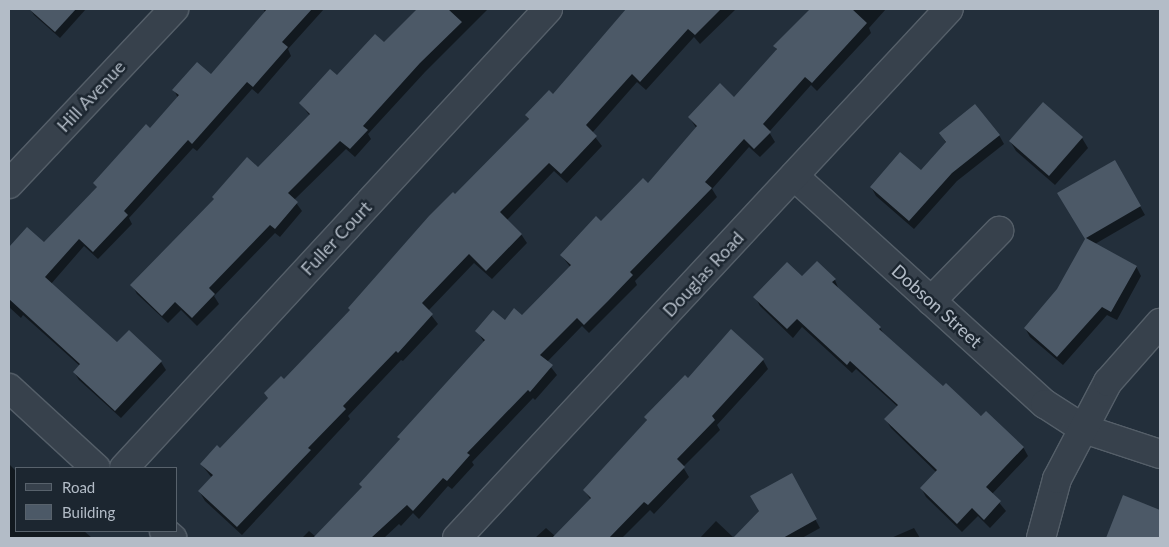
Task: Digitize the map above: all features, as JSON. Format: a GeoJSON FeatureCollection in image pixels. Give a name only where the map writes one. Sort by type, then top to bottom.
{"type":"FeatureCollection","features":[{"type":"Feature","properties":{"kind":"street","name":"Hill Avenue"},"geometry":{"type":"LineString","coordinates":[[9,184],[174,9]]}},
{"type":"Feature","properties":{"kind":"street","name":"Fuller Court"},"geometry":{"type":"LineString","coordinates":[[125,467],[548,9]]}},
{"type":"Feature","properties":{"kind":"street","name":"Douglas Road"},"geometry":{"type":"LineString","coordinates":[[457,538],[949,9]]}},
{"type":"Feature","properties":{"kind":"street","name":"Dobson Street"},"geometry":{"type":"LineString","coordinates":[[794,176],[1045,404],[1084,429],[1160,454]]}},
{"type":"Feature","properties":{"kind":"street"},"geometry":{"type":"LineString","coordinates":[[931,301],[999,231]]}},
{"type":"Feature","properties":{"kind":"street"},"geometry":{"type":"LineString","coordinates":[[1042,538],[1058,479],[1108,382],[1160,323]]}},
{"type":"Feature","properties":{"kind":"street"},"geometry":{"type":"LineString","coordinates":[[9,388],[95,467]]}},
{"type":"Feature","properties":{"kind":"building"},"geometry":{"type":"Polygon","coordinates":[[[29,9],[76,9],[55,32],[29,9]]]}},
{"type":"Feature","properties":{"kind":"building"},"geometry":{"type":"Polygon","coordinates":[[[267,9],[312,9],[282,42],[288,47],[253,87],[247,82],[192,144],[188,140],[124,211],[128,215],[93,252],[79,239],[45,277],[117,342],[129,330],[162,361],[115,411],[73,372],[80,364],[9,299],[9,247],[27,227],[44,242],[97,187],[93,183],[146,124],[150,128],[179,95],[172,90],[197,62],[211,74],[267,9]]]}},
{"type":"Feature","properties":{"kind":"building"},"geometry":{"type":"Polygon","coordinates":[[[417,9],[448,9],[462,22],[420,63],[363,126],[368,130],[350,149],[340,141],[288,193],[298,202],[275,229],[270,225],[209,288],[215,294],[192,318],[175,302],[162,316],[130,285],[214,199],[212,197],[247,157],[258,167],[310,114],[299,103],[330,69],[337,75],[375,34],[384,42],[417,9]]]}},
{"type":"Feature","properties":{"kind":"building"},"geometry":{"type":"Polygon","coordinates":[[[626,9],[721,9],[695,35],[688,29],[640,82],[632,74],[586,125],[597,136],[561,174],[549,163],[500,212],[522,234],[486,271],[469,254],[422,303],[433,314],[398,353],[396,351],[343,406],[346,409],[308,448],[311,450],[237,527],[198,491],[213,475],[200,464],[217,445],[220,448],[268,398],[264,393],[281,376],[284,379],[350,310],[348,308],[429,216],[453,192],[455,194],[529,119],[525,115],[549,90],[553,94],[626,9]]]}},
{"type":"Feature","properties":{"kind":"building"},"geometry":{"type":"Polygon","coordinates":[[[810,9],[852,9],[867,23],[812,83],[805,77],[763,124],[771,132],[754,149],[744,139],[705,182],[712,188],[630,272],[633,275],[608,301],[584,325],[577,318],[540,355],[553,365],[530,392],[528,390],[467,453],[470,455],[447,481],[443,478],[413,511],[407,505],[371,538],[313,538],[362,487],[359,484],[400,439],[397,437],[485,340],[475,331],[493,310],[505,320],[514,308],[522,315],[571,265],[560,255],[596,216],[601,221],[643,178],[648,183],[697,126],[688,117],[720,83],[734,97],[777,49],[773,46],[810,9]]]}},
{"type":"Feature","properties":{"kind":"building"},"geometry":{"type":"Polygon","coordinates":[[[1043,102],[1083,137],[1049,176],[1009,141],[1043,102]]]}},
{"type":"Feature","properties":{"kind":"building"},"geometry":{"type":"Polygon","coordinates":[[[975,104],[1000,135],[952,173],[909,221],[870,187],[900,152],[921,170],[946,142],[939,133],[975,104]]]}},
{"type":"Feature","properties":{"kind":"building"},"geometry":{"type":"Polygon","coordinates":[[[1115,160],[1141,206],[1086,238],[1137,266],[1111,312],[1102,307],[1057,357],[1024,328],[1057,289],[1085,239],[1057,193],[1115,160]]]}},
{"type":"Feature","properties":{"kind":"building"},"geometry":{"type":"Polygon","coordinates":[[[817,261],[836,279],[832,282],[881,327],[879,329],[943,386],[946,383],[981,416],[986,411],[1024,447],[986,487],[1001,501],[984,520],[972,508],[957,524],[920,488],[937,470],[884,419],[898,405],[850,361],[847,365],[797,319],[787,329],[753,297],[787,262],[802,276],[817,261]]]}},
{"type":"Feature","properties":{"kind":"building"},"geometry":{"type":"Polygon","coordinates":[[[731,329],[764,359],[712,416],[715,420],[677,459],[685,467],[648,505],[644,502],[609,538],[552,538],[591,498],[583,490],[647,420],[644,417],[685,375],[688,378],[731,329]]]}},
{"type":"Feature","properties":{"kind":"building"},"geometry":{"type":"Polygon","coordinates":[[[792,473],[817,519],[783,538],[733,538],[759,511],[750,496],[792,473]]]}},
{"type":"Feature","properties":{"kind":"building"},"geometry":{"type":"Polygon","coordinates":[[[1123,495],[1160,510],[1160,538],[1106,538],[1123,495]]]}}]}
